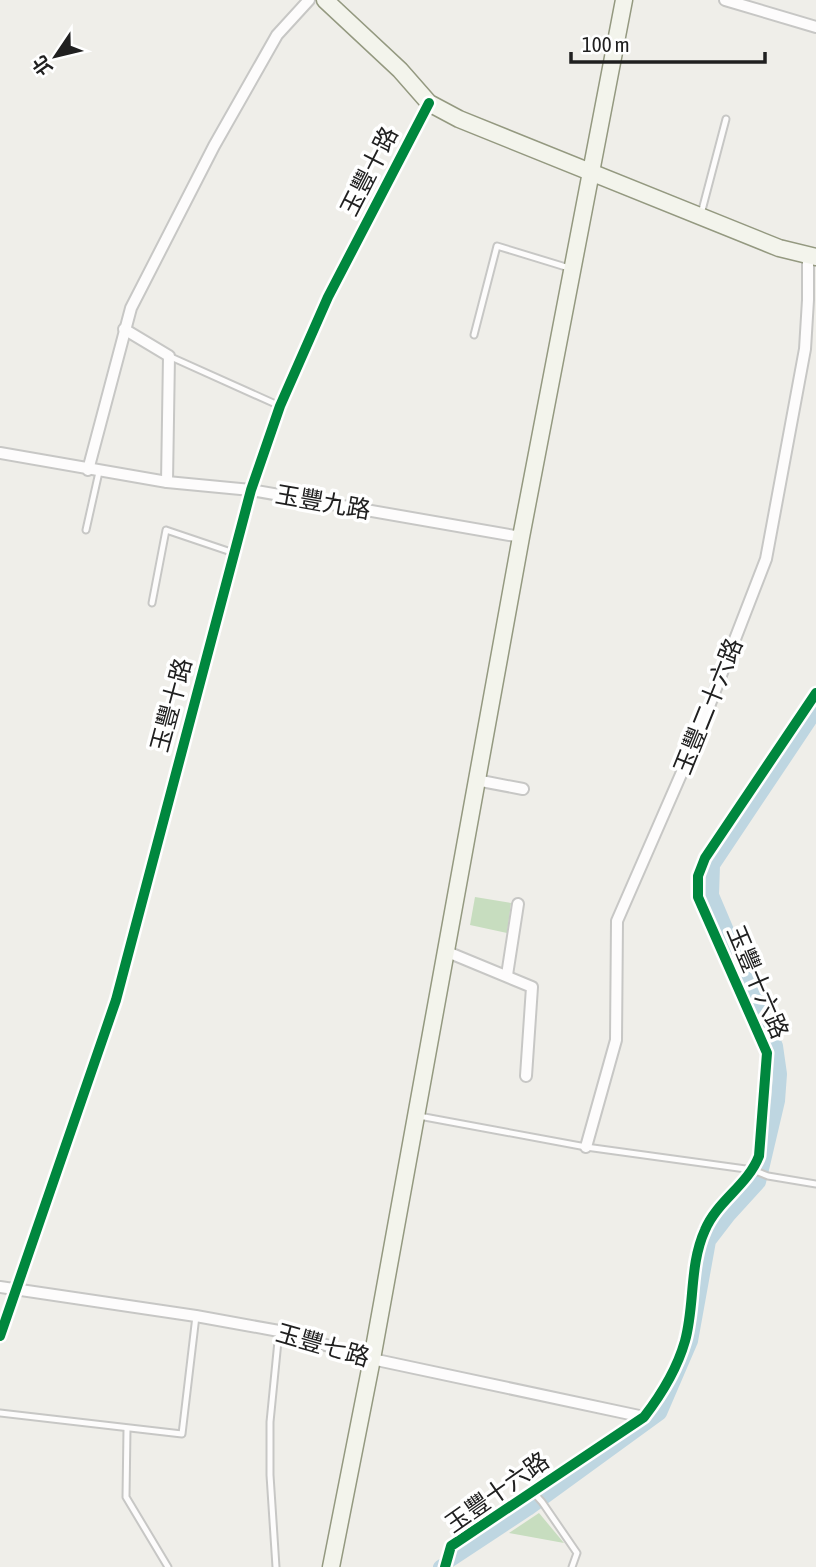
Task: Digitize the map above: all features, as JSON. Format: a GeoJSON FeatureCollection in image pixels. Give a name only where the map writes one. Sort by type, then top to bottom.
{"type":"FeatureCollection","features":[{"type":"Feature","properties":{"kind":"main road"},"geometry":{"type":"LineString","coordinates":[[325,0],[400,70],[429,103],[459,119],[779,248],[812,256]]}},
{"type":"Feature","properties":{"kind":"main road"},"geometry":{"type":"LineString","coordinates":[[331,1567],[372,1359],[521,537],[624,0]]}},
{"type":"Feature","properties":{"kind":"street"},"geometry":{"type":"LineString","coordinates":[[93,471],[131,308],[214,146],[277,35],[309,0]]}},
{"type":"Feature","properties":{"kind":"street"},"geometry":{"type":"LineString","coordinates":[[725,0],[816,27]]}},
{"type":"Feature","properties":{"kind":"street","name":"玉豐十路"},"geometry":{"type":"LineString","coordinates":[[0,1336],[116,1000],[251,490],[279,406],[328,297],[429,103]]}},
{"type":"Feature","properties":{"kind":"street","name":"玉豐二十六路"},"geometry":{"type":"LineString","coordinates":[[586,1147],[616,1040],[617,921],[696,740],[766,559],[804,349],[812,256]]}},
{"type":"Feature","properties":{"kind":"street"},"geometry":{"type":"LineString","coordinates":[[124,329],[169,356],[167,482]]}},
{"type":"Feature","properties":{"kind":"street","name":"玉豐九路"},"geometry":{"type":"LineString","coordinates":[[0,453],[167,482],[251,490],[521,537]]}},
{"type":"Feature","properties":{"kind":"street","name":"玉豐十六路"},"geometry":{"type":"LineString","coordinates":[[445,1567],[451,1546],[535,1493],[644,1417],[662,1394],[685,1342],[696,1254],[705,1227],[755,1171],[760,1144],[767,1053],[698,897],[698,876],[705,858],[816,693]]}},
{"type":"Feature","properties":{"kind":"street"},"geometry":{"type":"LineString","coordinates":[[477,780],[523,789]]}},
{"type":"Feature","properties":{"kind":"street"},"geometry":{"type":"LineString","coordinates":[[507,975],[518,904]]}},
{"type":"Feature","properties":{"kind":"street"},"geometry":{"type":"LineString","coordinates":[[445,951],[532,987],[526,1076]]}},
{"type":"Feature","properties":{"kind":"street","name":"玉豐七路"},"geometry":{"type":"LineString","coordinates":[[0,1287],[279,1331],[372,1359],[644,1417]]}},
{"type":"Feature","properties":{"kind":"lane"},"geometry":{"type":"LineString","coordinates":[[701,216],[726,119]]}},
{"type":"Feature","properties":{"kind":"lane"},"geometry":{"type":"LineString","coordinates":[[474,335],[497,246],[572,269]]}},
{"type":"Feature","properties":{"kind":"lane"},"geometry":{"type":"LineString","coordinates":[[169,356],[279,406]]}},
{"type":"Feature","properties":{"kind":"lane"},"geometry":{"type":"LineString","coordinates":[[86,530],[93,471]]}},
{"type":"Feature","properties":{"kind":"lane"},"geometry":{"type":"LineString","coordinates":[[152,603],[166,530],[234,552]]}},
{"type":"Feature","properties":{"kind":"lane"},"geometry":{"type":"LineString","coordinates":[[415,1115],[586,1147],[755,1171],[768,1176],[816,1184]]}},
{"type":"Feature","properties":{"kind":"lane"},"geometry":{"type":"LineString","coordinates":[[0,1413],[183,1434],[196,1316]]}},
{"type":"Feature","properties":{"kind":"lane"},"geometry":{"type":"LineString","coordinates":[[276,1567],[270,1475],[270,1422],[279,1331]]}},
{"type":"Feature","properties":{"kind":"lane"},"geometry":{"type":"LineString","coordinates":[[127,1429],[126,1497],[168,1567]]}},
{"type":"Feature","properties":{"kind":"lane"},"geometry":{"type":"LineString","coordinates":[[535,1493],[577,1553],[572,1567]]}},
{"type":"Feature","properties":{"kind":"green space"},"geometry":{"type":"Polygon","coordinates":[[[475,897],[511,903],[507,933],[470,925],[475,897]]]}},
{"type":"Feature","properties":{"kind":"green space"},"geometry":{"type":"Polygon","coordinates":[[[539,1513],[564,1543],[509,1533],[539,1513]]]}},
{"type":"Feature","properties":{"kind":"waterway"},"geometry":{"type":"LineString","coordinates":[[440,1567],[528,1509],[660,1413],[691,1341],[709,1241],[759,1182],[778,1101],[780,1074],[776,1046],[712,895],[713,865],[816,711]]}},
{"type":"Feature","properties":{"kind":"cycle path"},"geometry":{"type":"LineString","coordinates":[[0,1336],[116,1000],[251,490],[280,406],[328,297],[429,103]]}},
{"type":"Feature","properties":{"kind":"cycle path"},"geometry":{"type":"LineString","coordinates":[[445,1567],[451,1546],[644,1417],[678,1362],[688,1327],[694,1271],[705,1230],[717,1210],[748,1176],[759,1156],[767,1053],[698,897],[698,876],[705,858],[816,693]]}}]}
